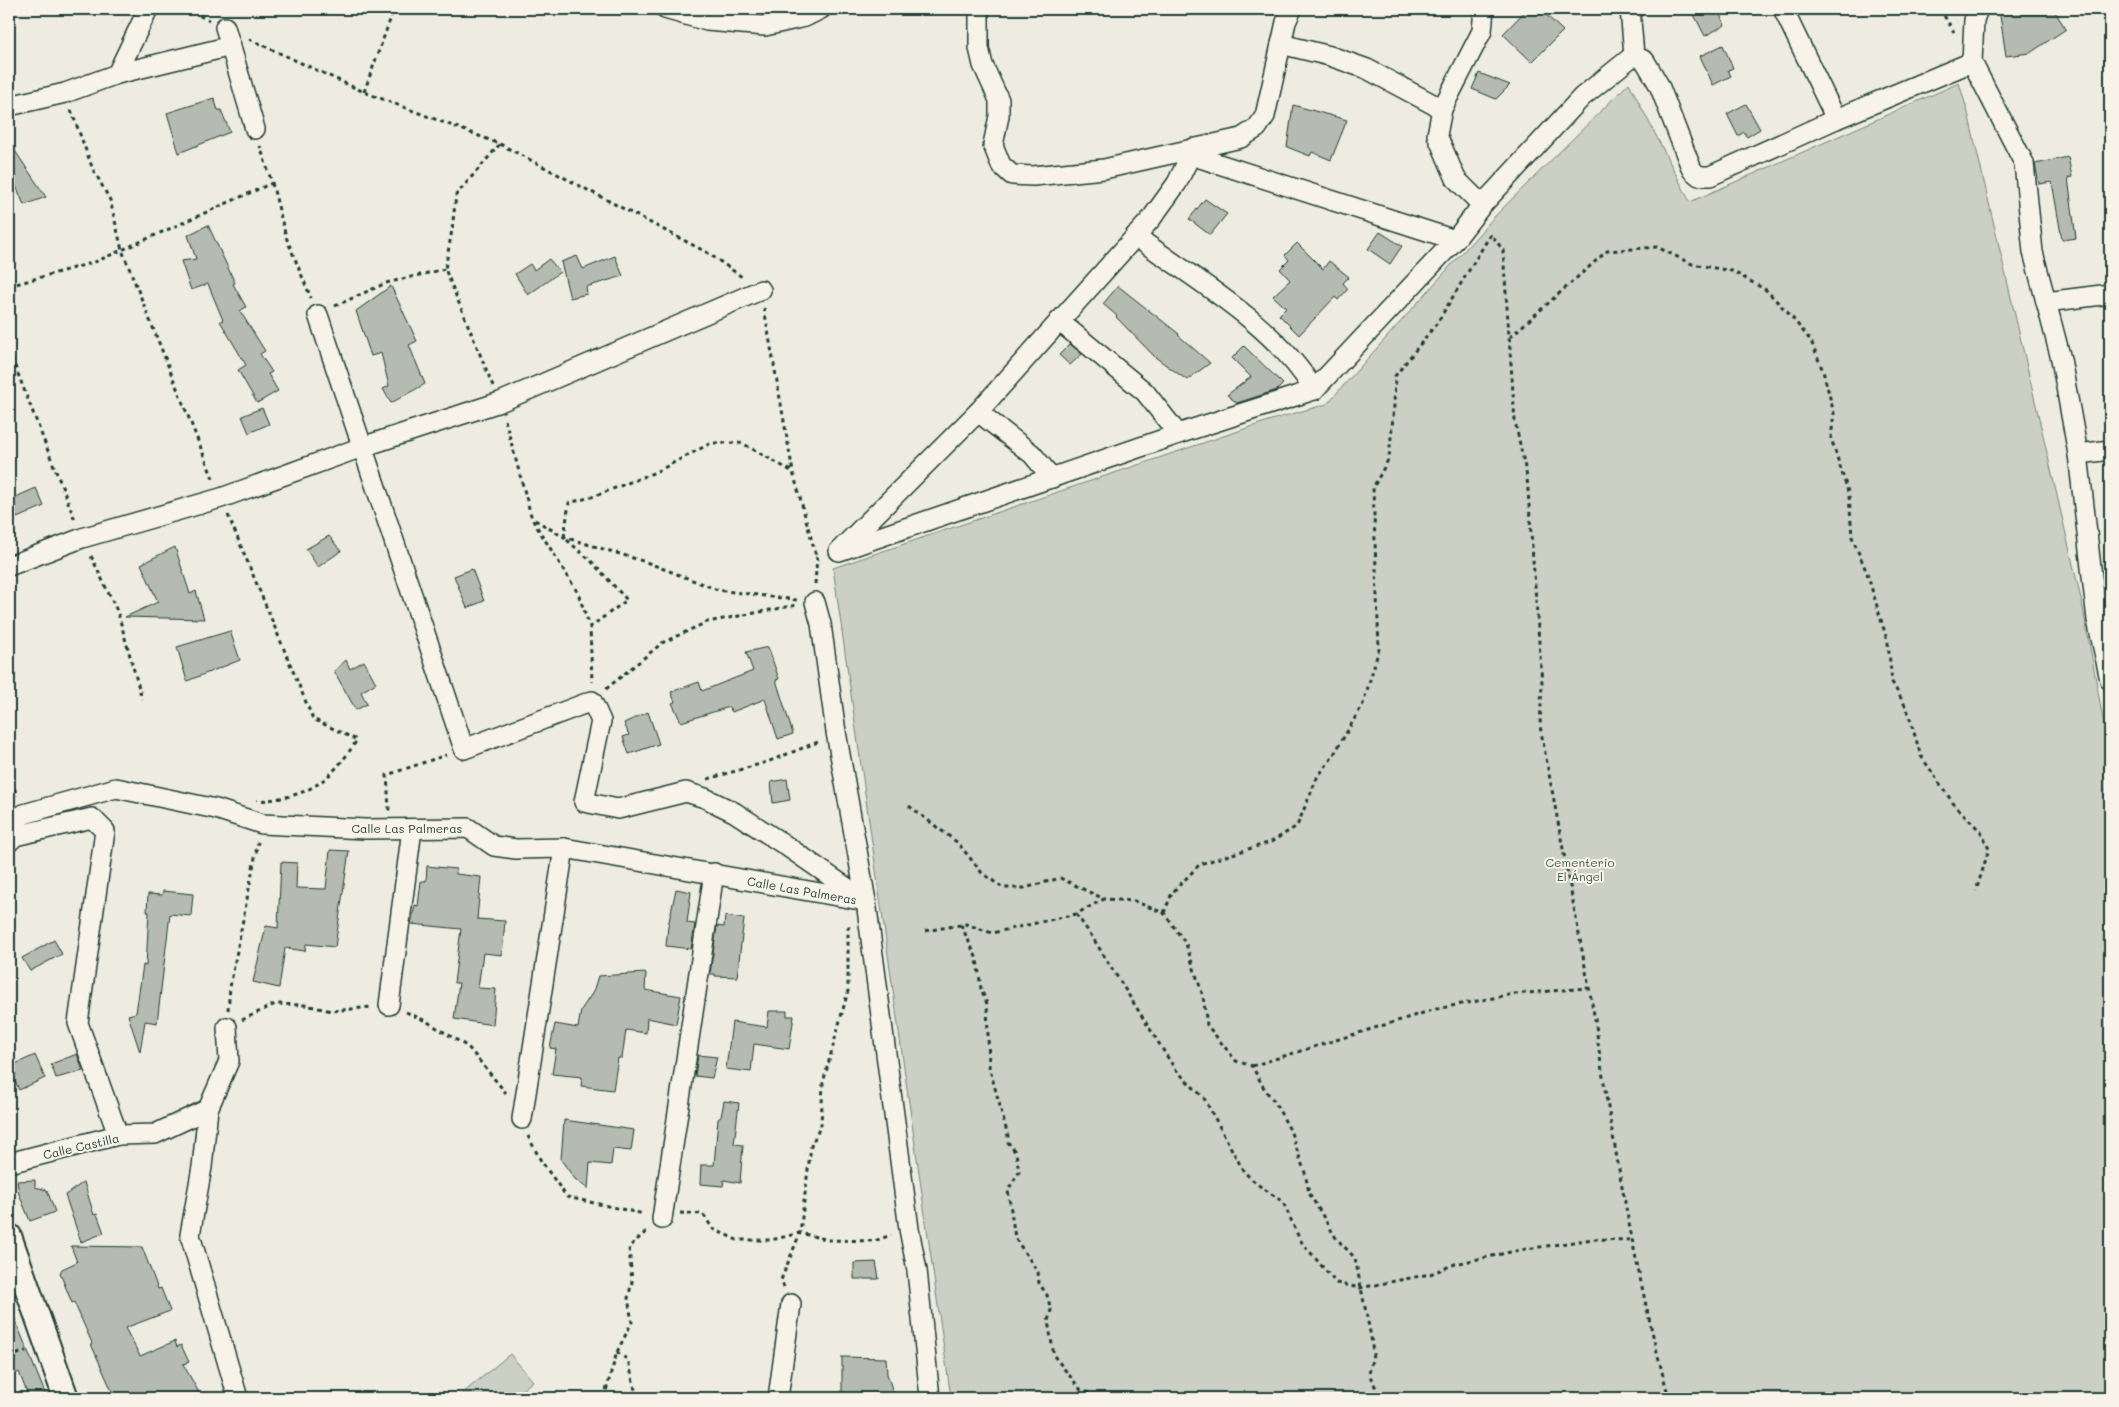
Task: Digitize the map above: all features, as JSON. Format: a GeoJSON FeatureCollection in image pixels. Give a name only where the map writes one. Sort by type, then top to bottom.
{"type":"FeatureCollection","features":[{"type":"Feature","properties":{"kind":"street"},"geometry":{"type":"LineString","coordinates":[[117,74],[148,9]]}},
{"type":"Feature","properties":{"kind":"street"},"geometry":{"type":"LineString","coordinates":[[668,9],[707,21],[730,16],[765,26],[805,17],[821,9]]}},
{"type":"Feature","properties":{"kind":"street"},"geometry":{"type":"LineString","coordinates":[[979,9],[979,48],[983,65],[999,100],[999,116],[993,144],[1001,165],[1012,175],[1033,176],[1104,169],[1192,152],[1240,138],[1257,128],[1265,116],[1281,44],[1292,9]]}},
{"type":"Feature","properties":{"kind":"street"},"geometry":{"type":"LineString","coordinates":[[1482,205],[1456,179],[1437,135],[1442,109],[1482,31],[1484,9]]}},
{"type":"Feature","properties":{"kind":"street"},"geometry":{"type":"LineString","coordinates":[[1630,9],[1634,55]]}},
{"type":"Feature","properties":{"kind":"street"},"geometry":{"type":"LineString","coordinates":[[1783,9],[1836,119]]}},
{"type":"Feature","properties":{"kind":"street"},"geometry":{"type":"LineString","coordinates":[[1978,9],[1974,20],[1972,62],[2024,163],[2033,252],[2038,278],[2061,359],[2078,454],[2110,680]]}},
{"type":"Feature","properties":{"kind":"street"},"geometry":{"type":"LineString","coordinates":[[225,27],[255,129]]}},
{"type":"Feature","properties":{"kind":"street"},"geometry":{"type":"LineString","coordinates":[[1281,44],[1330,56],[1367,69],[1442,109]]}},
{"type":"Feature","properties":{"kind":"street"},"geometry":{"type":"LineString","coordinates":[[9,106],[65,93],[117,74],[231,46]]}},
{"type":"Feature","properties":{"kind":"street"},"geometry":{"type":"LineString","coordinates":[[1634,55],[1645,61],[1659,85],[1692,170],[1699,176],[1710,176],[1836,119],[1972,62]]}},
{"type":"Feature","properties":{"kind":"street"},"geometry":{"type":"LineString","coordinates":[[839,551],[1178,434],[1314,390],[1455,240],[1482,205],[1582,97],[1634,55]]}},
{"type":"Feature","properties":{"kind":"street"},"geometry":{"type":"LineString","coordinates":[[839,551],[978,412],[1151,219],[1177,184],[1192,152]]}},
{"type":"Feature","properties":{"kind":"street"},"geometry":{"type":"LineString","coordinates":[[1192,152],[1455,240]]}},
{"type":"Feature","properties":{"kind":"street"},"geometry":{"type":"LineString","coordinates":[[1135,236],[1249,318],[1302,370],[1314,390]]}},
{"type":"Feature","properties":{"kind":"street"},"geometry":{"type":"LineString","coordinates":[[9,566],[82,538],[221,498],[362,447],[500,402],[761,290]]}},
{"type":"Feature","properties":{"kind":"street"},"geometry":{"type":"LineString","coordinates":[[2046,302],[2110,294]]}},
{"type":"Feature","properties":{"kind":"street"},"geometry":{"type":"LineString","coordinates":[[318,314],[464,749],[592,701],[601,721],[584,802],[618,809],[686,792],[734,812],[866,901]]}},
{"type":"Feature","properties":{"kind":"street"},"geometry":{"type":"LineString","coordinates":[[1059,321],[1144,392],[1178,434]]}},
{"type":"Feature","properties":{"kind":"street"},"geometry":{"type":"LineString","coordinates":[[978,412],[1032,454],[1052,478]]}},
{"type":"Feature","properties":{"kind":"street"},"geometry":{"type":"LineString","coordinates":[[2078,454],[2110,450]]}},
{"type":"Feature","properties":{"kind":"street"},"geometry":{"type":"LineString","coordinates":[[815,602],[821,624],[836,732],[866,901],[909,1229],[917,1270],[930,1398]]}},
{"type":"Feature","properties":{"kind":"street","name":"Calle Las Palmeras"},"geometry":{"type":"LineString","coordinates":[[16,820],[116,788],[216,809],[262,824],[412,829],[468,828],[494,846],[516,849],[564,848],[866,901]]}},
{"type":"Feature","properties":{"kind":"street"},"geometry":{"type":"LineString","coordinates":[[9,842],[15,836],[92,818],[105,831],[78,1024],[118,1135]]}},
{"type":"Feature","properties":{"kind":"street"},"geometry":{"type":"LineString","coordinates":[[389,1005],[412,829]]}},
{"type":"Feature","properties":{"kind":"street"},"geometry":{"type":"LineString","coordinates":[[522,1119],[564,848]]}},
{"type":"Feature","properties":{"kind":"street"},"geometry":{"type":"LineString","coordinates":[[662,1219],[714,873]]}},
{"type":"Feature","properties":{"kind":"street"},"geometry":{"type":"LineString","coordinates":[[227,1027],[229,1061],[208,1109],[202,1167],[190,1235],[238,1398]]}},
{"type":"Feature","properties":{"kind":"street","name":"Calle Castilla"},"geometry":{"type":"LineString","coordinates":[[9,1163],[118,1135],[155,1134],[208,1109]]}},
{"type":"Feature","properties":{"kind":"street"},"geometry":{"type":"LineString","coordinates":[[9,1236],[66,1398]]}},
{"type":"Feature","properties":{"kind":"street"},"geometry":{"type":"LineString","coordinates":[[778,1398],[791,1304]]}},
{"type":"Feature","properties":{"kind":"path"},"geometry":{"type":"LineString","coordinates":[[185,9],[364,92],[500,144],[708,253],[761,290],[793,472],[816,556],[815,602]]}},
{"type":"Feature","properties":{"kind":"path"},"geometry":{"type":"LineString","coordinates":[[364,92],[394,9]]}},
{"type":"Feature","properties":{"kind":"path"},"geometry":{"type":"LineString","coordinates":[[65,93],[92,168],[110,200],[122,250],[312,719],[357,740],[342,763],[321,783],[292,796],[252,801]]}},
{"type":"Feature","properties":{"kind":"path"},"geometry":{"type":"LineString","coordinates":[[255,129],[286,237],[318,314],[345,300],[386,283],[445,269]]}},
{"type":"Feature","properties":{"kind":"path"},"geometry":{"type":"LineString","coordinates":[[500,144],[456,195],[445,269],[500,402],[532,519],[578,594],[590,627],[592,701]]}},
{"type":"Feature","properties":{"kind":"path"},"geometry":{"type":"LineString","coordinates":[[9,286],[95,262],[272,183]]}},
{"type":"Feature","properties":{"kind":"path"},"geometry":{"type":"LineString","coordinates":[[1164,913],[1172,893],[1200,864],[1271,842],[1297,826],[1317,778],[1334,756],[1362,704],[1379,649],[1373,488],[1389,458],[1395,376],[1437,323],[1491,234],[1503,250],[1515,421],[1528,487],[1542,683],[1540,726],[1632,1240],[1652,1339],[1669,1398]]}},
{"type":"Feature","properties":{"kind":"path"},"geometry":{"type":"LineString","coordinates":[[1509,337],[1606,251],[1658,247],[1692,264],[1732,271],[1766,290],[1790,314],[1812,341],[1823,371],[1834,414],[1831,438],[1849,496],[1852,537],[1867,573],[1888,643],[1892,682],[1907,709],[1921,756],[1953,803],[1981,832],[1989,849],[1976,891]]}},
{"type":"Feature","properties":{"kind":"path"},"geometry":{"type":"LineString","coordinates":[[564,537],[569,503],[595,496],[658,470],[710,443],[742,443],[793,472]]}},
{"type":"Feature","properties":{"kind":"path"},"geometry":{"type":"LineString","coordinates":[[532,519],[564,537],[646,562],[718,590],[815,602]]}},
{"type":"Feature","properties":{"kind":"path"},"geometry":{"type":"LineString","coordinates":[[564,537],[592,562],[627,600],[590,627]]}},
{"type":"Feature","properties":{"kind":"path"},"geometry":{"type":"LineString","coordinates":[[816,556],[839,551]]}},
{"type":"Feature","properties":{"kind":"path"},"geometry":{"type":"LineString","coordinates":[[592,701],[662,643],[707,622],[815,602]]}},
{"type":"Feature","properties":{"kind":"path"},"geometry":{"type":"LineString","coordinates":[[686,792],[709,778],[767,762],[814,744],[836,732]]}},
{"type":"Feature","properties":{"kind":"path"},"geometry":{"type":"LineString","coordinates":[[365,828],[389,809],[387,775],[464,749]]}},
{"type":"Feature","properties":{"kind":"path"},"geometry":{"type":"LineString","coordinates":[[9,773],[16,820]]}},
{"type":"Feature","properties":{"kind":"path"},"geometry":{"type":"LineString","coordinates":[[909,806],[958,843],[982,874],[1003,888],[1025,888],[1060,878],[1104,899],[1134,901],[1164,913],[1186,944],[1203,996],[1207,1024],[1236,1061],[1252,1066],[1436,1009],[1514,994],[1588,988]]}},
{"type":"Feature","properties":{"kind":"path"},"geometry":{"type":"LineString","coordinates":[[262,824],[230,987],[227,1027],[275,1004],[304,1005],[332,1011],[389,1005],[426,1021],[468,1046],[510,1097],[541,1161],[567,1197],[662,1219]]}},
{"type":"Feature","properties":{"kind":"path"},"geometry":{"type":"LineString","coordinates":[[925,931],[966,924],[992,933],[1076,914],[1104,899]]}},
{"type":"Feature","properties":{"kind":"path"},"geometry":{"type":"LineString","coordinates":[[791,1304],[782,1280],[800,1233],[811,1146],[821,1125],[822,1083],[848,991],[848,928],[866,901]]}},
{"type":"Feature","properties":{"kind":"path"},"geometry":{"type":"LineString","coordinates":[[1076,914],[1175,1069],[1204,1098],[1244,1172],[1257,1184],[1284,1202],[1300,1240],[1336,1283],[1360,1288],[1430,1274],[1455,1264],[1520,1250],[1593,1239],[1632,1240]]}},
{"type":"Feature","properties":{"kind":"path"},"geometry":{"type":"LineString","coordinates":[[961,925],[977,959],[981,989],[987,1004],[989,1066],[1008,1142],[1016,1153],[1019,1172],[1008,1190],[1015,1238],[1038,1272],[1039,1283],[1047,1295],[1051,1310],[1048,1320],[1054,1356],[1080,1390],[1095,1395],[1098,1398]]}},
{"type":"Feature","properties":{"kind":"path"},"geometry":{"type":"LineString","coordinates":[[1252,1066],[1290,1130],[1305,1173],[1309,1192],[1336,1238],[1355,1258],[1373,1354],[1369,1374],[1381,1398]]}},
{"type":"Feature","properties":{"kind":"path"},"geometry":{"type":"LineString","coordinates":[[604,1398],[617,1352],[632,1322],[628,1298],[632,1282],[629,1247],[662,1219],[679,1212],[703,1214],[713,1229],[737,1240],[771,1240],[800,1233],[829,1240],[874,1241],[909,1229]]}},
{"type":"Feature","properties":{"kind":"path"},"geometry":{"type":"LineString","coordinates":[[617,1352],[628,1360],[637,1398]]}},
{"type":"Feature","properties":{"kind":"green space","name":"Cementerio El Ángel"},"geometry":{"type":"Polygon","coordinates":[[[1629,83],[1690,202],[1959,83],[1968,113],[2082,603],[2106,736],[2110,787],[2110,1398],[951,1398],[833,568],[1271,420],[1327,404],[1496,215],[1629,83]]]}},
{"type":"Feature","properties":{"kind":"green space"},"geometry":{"type":"Polygon","coordinates":[[[510,1354],[533,1381],[512,1398],[457,1398],[510,1354]]]}},
{"type":"Feature","properties":{"kind":"building"},"geometry":{"type":"Polygon","coordinates":[[[1527,9],[1540,9],[1563,31],[1532,62],[1503,34],[1527,9]]]}},
{"type":"Feature","properties":{"kind":"building"},"geometry":{"type":"Polygon","coordinates":[[[1691,9],[1717,9],[1725,25],[1705,36],[1691,9]]]}},
{"type":"Feature","properties":{"kind":"building"},"geometry":{"type":"Polygon","coordinates":[[[1999,9],[2053,9],[2066,29],[2030,53],[2006,56],[1999,9]]]}},
{"type":"Feature","properties":{"kind":"building"},"geometry":{"type":"Polygon","coordinates":[[[1723,45],[1733,68],[1728,70],[1731,76],[1713,85],[1700,56],[1723,45]]]}},
{"type":"Feature","properties":{"kind":"building"},"geometry":{"type":"Polygon","coordinates":[[[1479,73],[1510,85],[1496,99],[1472,89],[1479,73]]]}},
{"type":"Feature","properties":{"kind":"building"},"geometry":{"type":"Polygon","coordinates":[[[214,98],[230,132],[179,153],[167,113],[214,98]]]}},
{"type":"Feature","properties":{"kind":"building"},"geometry":{"type":"Polygon","coordinates":[[[1746,104],[1760,129],[1747,137],[1744,132],[1738,136],[1727,114],[1746,104]]]}},
{"type":"Feature","properties":{"kind":"building"},"geometry":{"type":"Polygon","coordinates":[[[1293,105],[1347,120],[1331,160],[1312,152],[1310,156],[1287,147],[1293,105]]]}},
{"type":"Feature","properties":{"kind":"building"},"geometry":{"type":"Polygon","coordinates":[[[9,142],[46,197],[24,205],[9,169],[9,142]]]}},
{"type":"Feature","properties":{"kind":"building"},"geometry":{"type":"Polygon","coordinates":[[[2068,157],[2072,177],[2068,178],[2076,238],[2062,240],[2052,182],[2039,184],[2035,164],[2068,157]]]}},
{"type":"Feature","properties":{"kind":"building"},"geometry":{"type":"Polygon","coordinates":[[[1205,199],[1227,214],[1210,235],[1189,219],[1205,199]]]}},
{"type":"Feature","properties":{"kind":"building"},"geometry":{"type":"Polygon","coordinates":[[[208,225],[235,283],[233,284],[246,307],[240,311],[265,351],[260,354],[272,372],[268,374],[278,391],[257,403],[238,370],[246,365],[220,321],[223,320],[208,284],[191,290],[181,261],[196,259],[188,235],[208,225]]]}},
{"type":"Feature","properties":{"kind":"building"},"geometry":{"type":"Polygon","coordinates":[[[1380,232],[1402,246],[1390,264],[1368,249],[1380,232]]]}},
{"type":"Feature","properties":{"kind":"building"},"geometry":{"type":"Polygon","coordinates":[[[1297,243],[1323,269],[1329,261],[1349,277],[1343,283],[1348,289],[1338,300],[1335,297],[1299,335],[1279,315],[1286,308],[1273,296],[1290,280],[1280,269],[1289,260],[1285,255],[1297,243]]]}},
{"type":"Feature","properties":{"kind":"building"},"geometry":{"type":"Polygon","coordinates":[[[577,256],[583,269],[615,256],[623,276],[586,287],[587,294],[570,298],[561,262],[577,256]]]}},
{"type":"Feature","properties":{"kind":"building"},"geometry":{"type":"Polygon","coordinates":[[[549,259],[560,272],[528,295],[515,274],[530,264],[534,270],[549,259]]]}},
{"type":"Feature","properties":{"kind":"building"},"geometry":{"type":"Polygon","coordinates":[[[391,286],[417,341],[409,345],[425,384],[391,403],[383,389],[389,386],[381,353],[371,356],[356,311],[391,286]]]}},
{"type":"Feature","properties":{"kind":"building"},"geometry":{"type":"Polygon","coordinates":[[[1118,286],[1179,334],[1210,363],[1187,380],[1155,357],[1117,316],[1103,304],[1118,286]]]}},
{"type":"Feature","properties":{"kind":"building"},"geometry":{"type":"Polygon","coordinates":[[[1070,344],[1082,354],[1070,365],[1059,355],[1070,344]]]}},
{"type":"Feature","properties":{"kind":"building"},"geometry":{"type":"Polygon","coordinates":[[[1244,346],[1283,384],[1277,390],[1237,403],[1227,395],[1251,377],[1232,358],[1244,346]]]}},
{"type":"Feature","properties":{"kind":"building"},"geometry":{"type":"Polygon","coordinates":[[[262,408],[269,424],[249,433],[242,416],[262,408]]]}},
{"type":"Feature","properties":{"kind":"building"},"geometry":{"type":"Polygon","coordinates":[[[36,488],[44,506],[17,518],[9,500],[36,488]]]}},
{"type":"Feature","properties":{"kind":"building"},"geometry":{"type":"Polygon","coordinates":[[[329,536],[341,551],[318,567],[306,549],[329,536]]]}},
{"type":"Feature","properties":{"kind":"building"},"geometry":{"type":"Polygon","coordinates":[[[175,547],[190,594],[196,591],[204,619],[125,617],[158,602],[141,564],[175,547]]]}},
{"type":"Feature","properties":{"kind":"building"},"geometry":{"type":"Polygon","coordinates":[[[472,569],[484,601],[467,608],[454,576],[472,569]]]}},
{"type":"Feature","properties":{"kind":"building"},"geometry":{"type":"Polygon","coordinates":[[[230,631],[240,660],[187,681],[177,647],[230,631]]]}},
{"type":"Feature","properties":{"kind":"building"},"geometry":{"type":"Polygon","coordinates":[[[768,647],[779,679],[776,680],[793,734],[778,739],[765,699],[732,712],[729,707],[681,722],[672,703],[675,702],[671,692],[699,682],[702,691],[753,671],[746,652],[768,647]]]}},
{"type":"Feature","properties":{"kind":"building"},"geometry":{"type":"Polygon","coordinates":[[[346,660],[350,669],[364,661],[376,683],[361,692],[367,704],[356,710],[334,671],[346,660]]]}},
{"type":"Feature","properties":{"kind":"building"},"geometry":{"type":"Polygon","coordinates":[[[648,712],[659,744],[629,754],[623,737],[629,735],[624,723],[648,712]]]}},
{"type":"Feature","properties":{"kind":"building"},"geometry":{"type":"Polygon","coordinates":[[[787,779],[790,800],[773,803],[771,782],[787,779]]]}},
{"type":"Feature","properties":{"kind":"building"},"geometry":{"type":"Polygon","coordinates":[[[330,850],[349,851],[335,947],[306,944],[305,951],[285,948],[279,988],[253,982],[266,926],[278,928],[281,862],[297,863],[296,888],[326,889],[330,850]]]}},
{"type":"Feature","properties":{"kind":"building"},"geometry":{"type":"Polygon","coordinates":[[[427,866],[456,869],[456,874],[481,877],[477,919],[505,921],[502,955],[483,953],[478,988],[496,989],[493,1025],[454,1019],[459,983],[454,983],[461,929],[411,924],[415,905],[418,906],[421,881],[426,881],[427,866]]]}},
{"type":"Feature","properties":{"kind":"building"},"geometry":{"type":"Polygon","coordinates":[[[676,889],[691,892],[687,923],[695,924],[691,949],[666,946],[676,889]]]}},
{"type":"Feature","properties":{"kind":"building"},"geometry":{"type":"Polygon","coordinates":[[[163,891],[193,894],[191,916],[170,914],[157,1023],[145,1021],[140,1052],[128,1015],[136,1013],[143,965],[146,966],[148,894],[162,895],[163,891]]]}},
{"type":"Feature","properties":{"kind":"building"},"geometry":{"type":"Polygon","coordinates":[[[725,916],[744,919],[737,977],[710,974],[717,926],[724,927],[725,916]]]}},
{"type":"Feature","properties":{"kind":"building"},"geometry":{"type":"Polygon","coordinates":[[[54,940],[62,954],[30,971],[22,958],[54,940]]]}},
{"type":"Feature","properties":{"kind":"building"},"geometry":{"type":"Polygon","coordinates":[[[646,973],[645,990],[681,996],[676,1024],[647,1018],[646,1033],[626,1030],[622,1058],[618,1058],[613,1090],[581,1086],[582,1077],[552,1074],[556,1049],[550,1048],[555,1024],[578,1028],[581,1010],[593,992],[598,976],[646,973]]]}},
{"type":"Feature","properties":{"kind":"building"},"geometry":{"type":"Polygon","coordinates":[[[769,1011],[787,1011],[787,1016],[794,1016],[789,1049],[754,1044],[751,1072],[726,1069],[732,1022],[767,1027],[769,1011]]]}},
{"type":"Feature","properties":{"kind":"building"},"geometry":{"type":"Polygon","coordinates":[[[77,1054],[83,1071],[56,1078],[51,1064],[77,1054]]]}},
{"type":"Feature","properties":{"kind":"building"},"geometry":{"type":"Polygon","coordinates":[[[35,1055],[45,1078],[19,1090],[9,1067],[35,1055]]]}},
{"type":"Feature","properties":{"kind":"building"},"geometry":{"type":"Polygon","coordinates":[[[698,1055],[717,1057],[712,1078],[695,1076],[698,1055]]]}},
{"type":"Feature","properties":{"kind":"building"},"geometry":{"type":"Polygon","coordinates":[[[724,1101],[739,1103],[734,1144],[743,1145],[740,1183],[724,1180],[723,1186],[700,1184],[701,1165],[714,1165],[718,1119],[721,1117],[724,1101]]]}},
{"type":"Feature","properties":{"kind":"building"},"geometry":{"type":"Polygon","coordinates":[[[564,1120],[634,1130],[631,1151],[613,1149],[611,1165],[590,1163],[588,1189],[575,1179],[561,1160],[564,1120]]]}},
{"type":"Feature","properties":{"kind":"building"},"geometry":{"type":"Polygon","coordinates":[[[35,1180],[35,1187],[47,1190],[55,1212],[30,1221],[19,1194],[17,1181],[35,1180]]]}},
{"type":"Feature","properties":{"kind":"building"},"geometry":{"type":"Polygon","coordinates":[[[84,1182],[94,1215],[97,1214],[104,1233],[81,1242],[65,1195],[84,1182]]]}},
{"type":"Feature","properties":{"kind":"building"},"geometry":{"type":"Polygon","coordinates":[[[71,1246],[142,1247],[158,1289],[161,1288],[170,1311],[125,1328],[140,1356],[175,1341],[177,1347],[181,1345],[189,1362],[183,1364],[202,1398],[115,1398],[60,1273],[62,1269],[77,1262],[71,1246]]]}},
{"type":"Feature","properties":{"kind":"building"},"geometry":{"type":"Polygon","coordinates":[[[876,1262],[879,1279],[854,1279],[854,1263],[876,1262]]]}},
{"type":"Feature","properties":{"kind":"building"},"geometry":{"type":"Polygon","coordinates":[[[9,1305],[47,1398],[29,1398],[19,1372],[9,1377],[9,1305]]]}},
{"type":"Feature","properties":{"kind":"building"},"geometry":{"type":"Polygon","coordinates":[[[842,1357],[886,1358],[887,1374],[895,1398],[842,1398],[842,1357]]]}}]}
